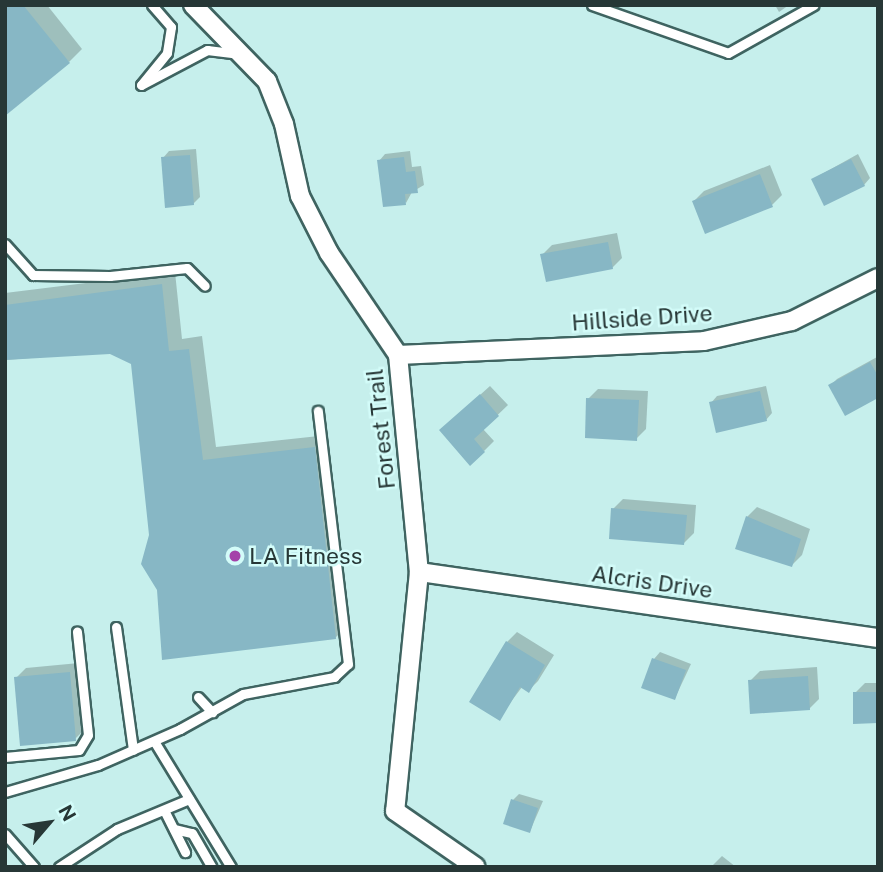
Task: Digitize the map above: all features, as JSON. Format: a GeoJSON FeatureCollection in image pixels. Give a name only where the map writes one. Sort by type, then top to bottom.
{"type":"FeatureCollection","features":[{"type":"Feature","properties":{"kind":"street","name":"Forest Trail"},"geometry":{"type":"LineString","coordinates":[[193,5],[267,81],[284,124],[300,195],[329,253],[398,355],[419,572],[394,811],[476,867]]}},
{"type":"Feature","properties":{"kind":"street","name":"Hillside Drive"},"geometry":{"type":"LineString","coordinates":[[398,355],[704,341],[792,321],[878,278]]}},
{"type":"Feature","properties":{"kind":"street","name":"Alcris Drive"},"geometry":{"type":"LineString","coordinates":[[419,572],[878,638]]}},
{"type":"Feature","properties":{"kind":"lane"},"geometry":{"type":"LineString","coordinates":[[152,5],[171,27],[167,53],[141,85],[207,50],[244,55]]}},
{"type":"Feature","properties":{"kind":"lane"},"geometry":{"type":"LineString","coordinates":[[592,5],[728,53],[814,5]]}},
{"type":"Feature","properties":{"kind":"lane"},"geometry":{"type":"LineString","coordinates":[[5,244],[33,275],[110,276],[187,268],[205,286]]}},
{"type":"Feature","properties":{"kind":"lane"},"geometry":{"type":"LineString","coordinates":[[5,792],[133,750],[243,694],[334,677],[348,664],[318,411]]}},
{"type":"Feature","properties":{"kind":"lane"},"geometry":{"type":"LineString","coordinates":[[116,628],[133,750]]}},
{"type":"Feature","properties":{"kind":"lane"},"geometry":{"type":"LineString","coordinates":[[5,757],[79,750],[88,735],[77,632]]}},
{"type":"Feature","properties":{"kind":"lane"},"geometry":{"type":"LineString","coordinates":[[198,697],[212,712]]}},
{"type":"Feature","properties":{"kind":"lane"},"geometry":{"type":"LineString","coordinates":[[154,741],[231,867]]}},
{"type":"Feature","properties":{"kind":"lane"},"geometry":{"type":"LineString","coordinates":[[59,867],[117,830],[165,812],[189,799]]}},
{"type":"Feature","properties":{"kind":"lane"},"geometry":{"type":"LineString","coordinates":[[165,812],[185,852]]}},
{"type":"Feature","properties":{"kind":"lane"},"geometry":{"type":"LineString","coordinates":[[174,830],[192,833],[212,867]]}},
{"type":"Feature","properties":{"kind":"lane"},"geometry":{"type":"LineString","coordinates":[[5,834],[34,867]]}},
{"type":"Feature","properties":{"kind":"building"},"geometry":{"type":"Polygon","coordinates":[[[5,5],[23,5],[70,63],[5,116],[5,5]]]}},
{"type":"Feature","properties":{"kind":"building"},"geometry":{"type":"Polygon","coordinates":[[[190,155],[194,205],[165,208],[161,157],[190,155]]]}},
{"type":"Feature","properties":{"kind":"building"},"geometry":{"type":"Polygon","coordinates":[[[404,157],[406,172],[415,171],[418,193],[405,194],[406,205],[383,207],[377,160],[404,157]]]}},
{"type":"Feature","properties":{"kind":"building"},"geometry":{"type":"Polygon","coordinates":[[[851,159],[865,186],[824,206],[811,179],[851,159]]]}},
{"type":"Feature","properties":{"kind":"building"},"geometry":{"type":"Polygon","coordinates":[[[760,174],[773,207],[705,234],[692,201],[760,174]]]}},
{"type":"Feature","properties":{"kind":"building"},"geometry":{"type":"Polygon","coordinates":[[[608,242],[613,269],[546,282],[540,254],[608,242]]]}},
{"type":"Feature","properties":{"kind":"building","name":"LA Fitness"},"geometry":{"type":"Polygon","coordinates":[[[162,284],[169,351],[189,349],[203,460],[315,447],[336,639],[162,660],[157,590],[141,564],[149,535],[131,364],[110,354],[5,360],[5,305],[162,284]]]}},
{"type":"Feature","properties":{"kind":"building"},"geometry":{"type":"Polygon","coordinates":[[[870,362],[878,376],[878,398],[845,416],[828,385],[870,362]]]}},
{"type":"Feature","properties":{"kind":"building"},"geometry":{"type":"Polygon","coordinates":[[[760,391],[767,421],[716,433],[709,402],[760,391]]]}},
{"type":"Feature","properties":{"kind":"building"},"geometry":{"type":"Polygon","coordinates":[[[480,394],[499,416],[474,439],[485,452],[470,466],[439,430],[480,394]]]}},
{"type":"Feature","properties":{"kind":"building"},"geometry":{"type":"Polygon","coordinates":[[[586,398],[639,400],[637,441],[585,438],[586,398]]]}},
{"type":"Feature","properties":{"kind":"building"},"geometry":{"type":"Polygon","coordinates":[[[611,508],[687,515],[684,545],[609,539],[611,508]]]}},
{"type":"Feature","properties":{"kind":"building"},"geometry":{"type":"Polygon","coordinates":[[[746,516],[801,539],[792,567],[735,549],[746,516]]]}},
{"type":"Feature","properties":{"kind":"building"},"geometry":{"type":"Polygon","coordinates":[[[506,641],[545,665],[529,693],[520,687],[500,721],[469,702],[506,641]]]}},
{"type":"Feature","properties":{"kind":"building"},"geometry":{"type":"Polygon","coordinates":[[[652,658],[686,670],[675,700],[641,688],[652,658]]]}},
{"type":"Feature","properties":{"kind":"building"},"geometry":{"type":"Polygon","coordinates":[[[70,672],[76,741],[20,746],[14,677],[70,672]]]}},
{"type":"Feature","properties":{"kind":"building"},"geometry":{"type":"Polygon","coordinates":[[[808,676],[810,710],[750,714],[748,680],[808,676]]]}},
{"type":"Feature","properties":{"kind":"building"},"geometry":{"type":"Polygon","coordinates":[[[853,692],[878,692],[878,723],[853,724],[853,692]]]}},
{"type":"Feature","properties":{"kind":"building"},"geometry":{"type":"Polygon","coordinates":[[[511,799],[538,808],[530,833],[503,824],[511,799]]]}},
{"type":"Feature","properties":{"kind":"place","name":"LA Fitness"},"geometry":{"type":"Point","coordinates":[235,556]}}]}
